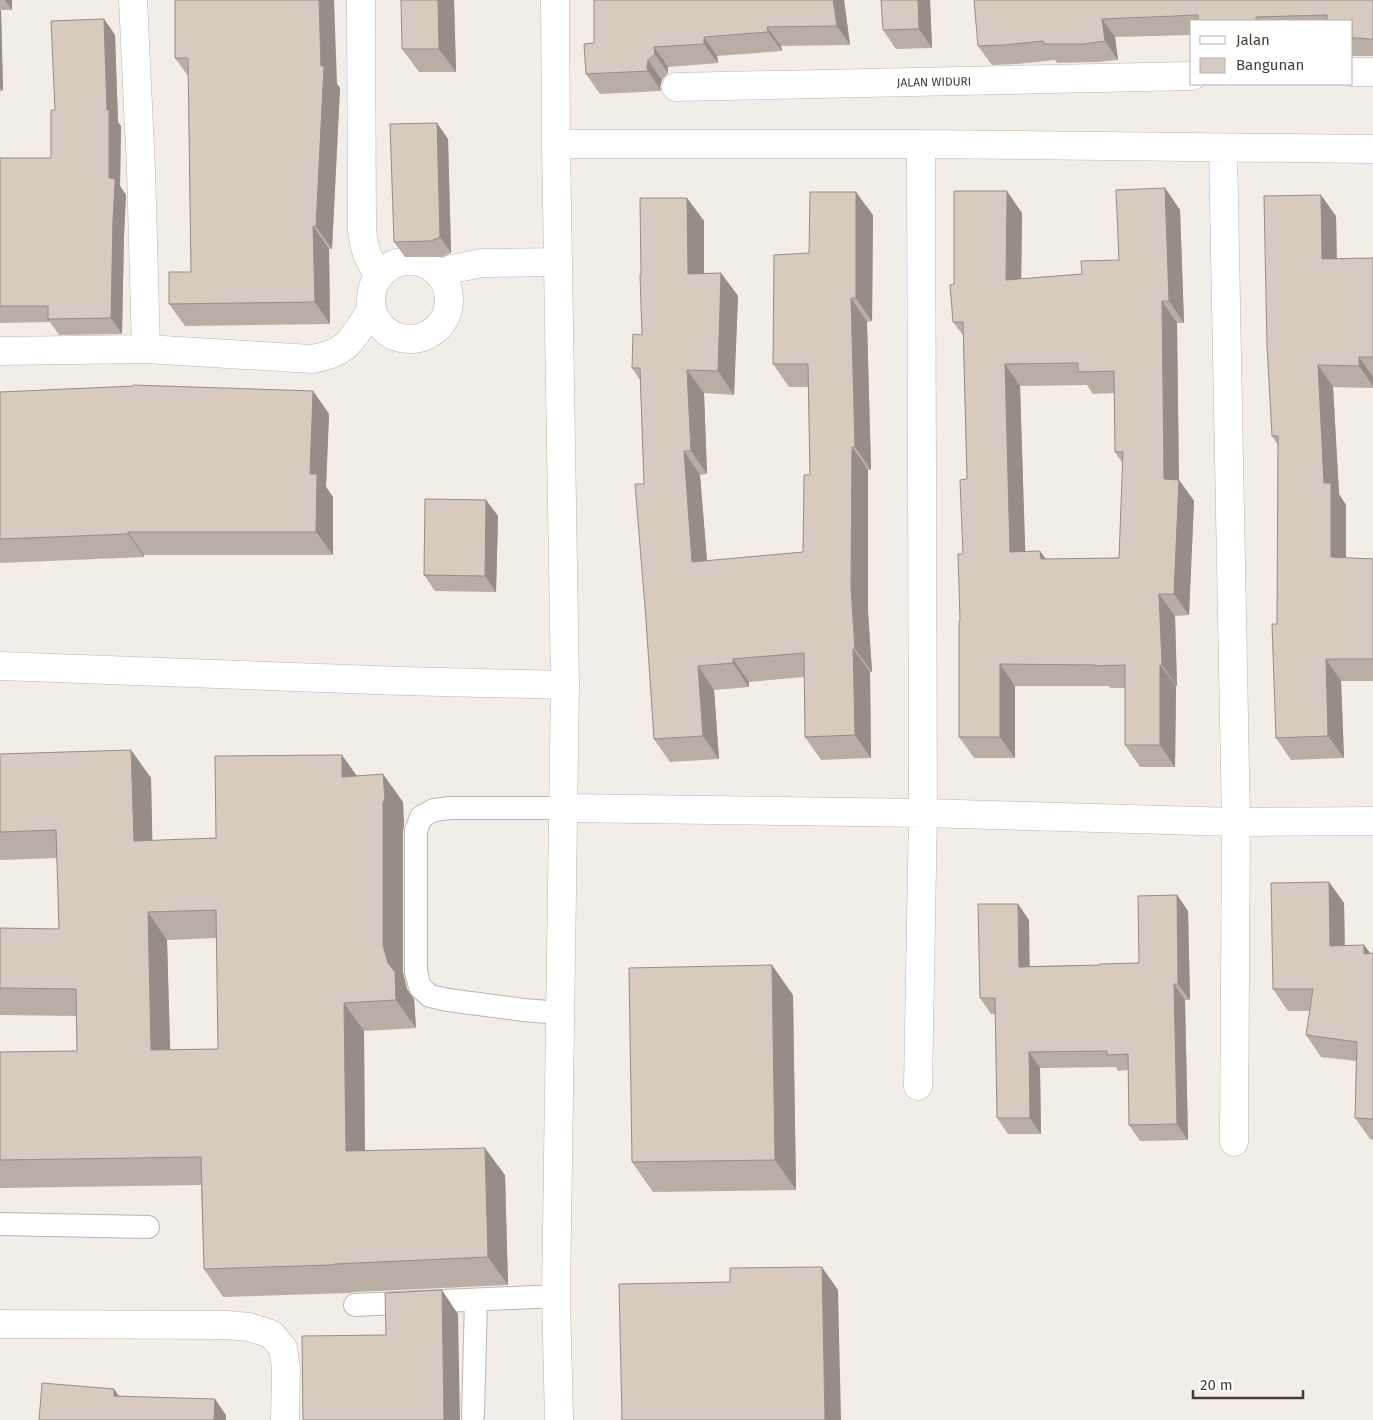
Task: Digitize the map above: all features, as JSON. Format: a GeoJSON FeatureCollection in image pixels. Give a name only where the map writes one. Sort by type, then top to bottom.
{"type":"FeatureCollection","features":[{"type":"Feature","properties":{"kind":"street"},"geometry":{"type":"LineString","coordinates":[[133,0],[141,169],[146,349]]}},
{"type":"Feature","properties":{"kind":"street"},"geometry":{"type":"LineString","coordinates":[[361,0],[362,230],[365,251],[380,275]]}},
{"type":"Feature","properties":{"kind":"street"},"geometry":{"type":"LineString","coordinates":[[555,0],[565,686],[556,1296],[559,1420]]}},
{"type":"Feature","properties":{"kind":"street"},"geometry":{"type":"LineString","coordinates":[[1353,72],[1373,72]]}},
{"type":"Feature","properties":{"kind":"street","name":"JALAN WIDURI"},"geometry":{"type":"LineString","coordinates":[[676,87],[1190,76]]}},
{"type":"Feature","properties":{"kind":"street"},"geometry":{"type":"LineString","coordinates":[[556,144],[921,144],[1373,149]]}},
{"type":"Feature","properties":{"kind":"street"},"geometry":{"type":"LineString","coordinates":[[918,1086],[923,814],[921,144]]}},
{"type":"Feature","properties":{"kind":"street"},"geometry":{"type":"LineString","coordinates":[[1223,148],[1236,822],[1234,1142]]}},
{"type":"Feature","properties":{"kind":"street"},"geometry":{"type":"LineString","coordinates":[[410,260],[427,264],[441,276],[448,292],[448,309],[441,325],[427,335],[409,339],[392,335],[378,324],[372,308],[371,290],[380,275],[393,264],[410,260]]}},
{"type":"Feature","properties":{"kind":"street"},"geometry":{"type":"LineString","coordinates":[[441,276],[452,269],[482,263],[558,262]]}},
{"type":"Feature","properties":{"kind":"street"},"geometry":{"type":"LineString","coordinates":[[0,351],[146,349],[312,359],[344,349],[356,335],[372,308]]}},
{"type":"Feature","properties":{"kind":"street"},"geometry":{"type":"LineString","coordinates":[[0,666],[565,686]]}},
{"type":"Feature","properties":{"kind":"street"},"geometry":{"type":"LineString","coordinates":[[564,808],[1236,822],[1373,821]]}},
{"type":"Feature","properties":{"kind":"street"},"geometry":{"type":"LineString","coordinates":[[0,1324],[227,1325],[249,1327],[271,1334],[283,1348],[286,1368],[285,1420]]}},
{"type":"Feature","properties":{"kind":"lane"},"geometry":{"type":"LineString","coordinates":[[560,1013],[448,1000],[430,996],[420,987],[416,972],[416,832],[421,817],[434,810],[450,808],[564,808]]}},
{"type":"Feature","properties":{"kind":"lane"},"geometry":{"type":"LineString","coordinates":[[0,1224],[148,1227]]}},
{"type":"Feature","properties":{"kind":"lane"},"geometry":{"type":"LineString","coordinates":[[356,1306],[556,1296]]}},
{"type":"Feature","properties":{"kind":"lane"},"geometry":{"type":"LineString","coordinates":[[473,1415],[476,1300]]}},
{"type":"Feature","properties":{"kind":"building"},"geometry":{"type":"Polygon","coordinates":[[[175,0],[319,0],[321,66],[324,66],[316,227],[313,226],[315,302],[169,304],[169,272],[191,272],[188,58],[175,58],[175,0]]]}},
{"type":"Feature","properties":{"kind":"building"},"geometry":{"type":"Polygon","coordinates":[[[401,0],[438,0],[439,49],[402,49],[401,0]]]}},
{"type":"Feature","properties":{"kind":"building"},"geometry":{"type":"Polygon","coordinates":[[[594,0],[833,0],[837,26],[767,27],[768,32],[704,37],[704,44],[654,47],[655,54],[648,60],[648,71],[586,74],[584,44],[594,43],[594,0]]]}},
{"type":"Feature","properties":{"kind":"building"},"geometry":{"type":"Polygon","coordinates":[[[881,0],[918,0],[919,29],[883,30],[881,0]]]}},
{"type":"Feature","properties":{"kind":"building"},"geometry":{"type":"Polygon","coordinates":[[[974,0],[1373,0],[1373,39],[1353,38],[1353,20],[1327,20],[1327,15],[1256,17],[1256,20],[1198,20],[1198,15],[1102,19],[1105,41],[1084,44],[1044,44],[1043,41],[978,46],[974,0]]]}},
{"type":"Feature","properties":{"kind":"building"},"geometry":{"type":"Polygon","coordinates":[[[104,19],[107,110],[109,110],[109,178],[115,179],[111,318],[48,319],[48,306],[0,306],[0,158],[51,158],[51,110],[55,110],[51,21],[104,19]]]}},
{"type":"Feature","properties":{"kind":"building"},"geometry":{"type":"Polygon","coordinates":[[[437,123],[440,237],[431,241],[394,242],[390,124],[437,123]]]}},
{"type":"Feature","properties":{"kind":"building"},"geometry":{"type":"Polygon","coordinates":[[[1165,188],[1169,301],[1162,301],[1164,479],[1179,480],[1174,594],[1159,594],[1162,665],[1160,665],[1160,745],[1125,745],[1125,665],[1000,664],[1000,737],[959,737],[960,621],[958,554],[963,554],[960,480],[967,479],[963,322],[953,322],[950,285],[954,284],[954,191],[1007,191],[1006,280],[1082,274],[1081,261],[1119,260],[1116,190],[1165,188]],[[1078,363],[1005,364],[1010,552],[1040,551],[1041,559],[1119,558],[1123,452],[1115,452],[1114,371],[1078,372],[1078,363]]]}},
{"type":"Feature","properties":{"kind":"building"},"geometry":{"type":"Polygon","coordinates":[[[810,192],[856,192],[856,298],[851,298],[855,447],[852,447],[851,588],[855,649],[853,649],[855,735],[805,737],[804,653],[733,659],[733,663],[698,666],[703,736],[654,739],[635,484],[644,484],[640,368],[632,368],[633,334],[642,335],[640,198],[687,198],[688,274],[721,273],[718,371],[687,370],[691,451],[684,451],[692,562],[803,552],[804,475],[810,475],[808,364],[773,364],[774,255],[809,253],[810,192]]]}},
{"type":"Feature","properties":{"kind":"building"},"geometry":{"type":"Polygon","coordinates":[[[1321,195],[1322,259],[1373,258],[1373,357],[1359,357],[1359,366],[1318,365],[1324,483],[1331,483],[1331,557],[1373,559],[1373,659],[1326,659],[1328,736],[1276,738],[1272,624],[1277,624],[1278,436],[1272,436],[1267,346],[1264,196],[1321,195]]]}},
{"type":"Feature","properties":{"kind":"building"},"geometry":{"type":"Polygon","coordinates":[[[133,385],[313,391],[310,474],[317,474],[316,532],[128,532],[128,534],[0,539],[0,392],[133,385]]]}},
{"type":"Feature","properties":{"kind":"building"},"geometry":{"type":"Polygon","coordinates":[[[425,499],[486,500],[485,576],[424,575],[425,499]]]}},
{"type":"Feature","properties":{"kind":"building"},"geometry":{"type":"Polygon","coordinates":[[[131,750],[134,841],[216,838],[215,756],[342,755],[342,777],[383,774],[385,798],[383,803],[383,945],[388,963],[395,972],[396,1000],[344,1003],[346,1151],[485,1148],[488,1257],[204,1269],[201,1157],[0,1160],[0,1052],[77,1051],[76,989],[0,988],[0,928],[59,929],[56,830],[0,832],[0,754],[131,750]],[[216,910],[148,912],[151,1050],[218,1049],[216,910]]]}},
{"type":"Feature","properties":{"kind":"building"},"geometry":{"type":"Polygon","coordinates":[[[1329,882],[1330,946],[1364,945],[1364,954],[1373,953],[1373,1119],[1355,1118],[1357,1042],[1306,1035],[1313,989],[1273,989],[1271,883],[1329,882]]]}},
{"type":"Feature","properties":{"kind":"building"},"geometry":{"type":"Polygon","coordinates":[[[1177,895],[1178,984],[1174,984],[1177,1124],[1129,1125],[1128,1054],[1107,1055],[1107,1051],[1029,1052],[1030,1118],[997,1118],[995,998],[980,998],[978,904],[1018,904],[1019,967],[1100,965],[1139,963],[1138,896],[1177,895]]]}},
{"type":"Feature","properties":{"kind":"building"},"geometry":{"type":"Polygon","coordinates":[[[772,965],[775,1160],[632,1162],[629,968],[772,965]]]}},
{"type":"Feature","properties":{"kind":"building"},"geometry":{"type":"Polygon","coordinates":[[[822,1267],[825,1420],[622,1420],[619,1284],[730,1282],[730,1268],[822,1267]]]}},
{"type":"Feature","properties":{"kind":"building"},"geometry":{"type":"Polygon","coordinates":[[[442,1290],[444,1420],[303,1420],[302,1336],[386,1335],[385,1293],[442,1290]]]}},
{"type":"Feature","properties":{"kind":"building"},"geometry":{"type":"Polygon","coordinates":[[[42,1383],[114,1389],[114,1396],[215,1399],[214,1420],[39,1420],[42,1383]]]}}]}
